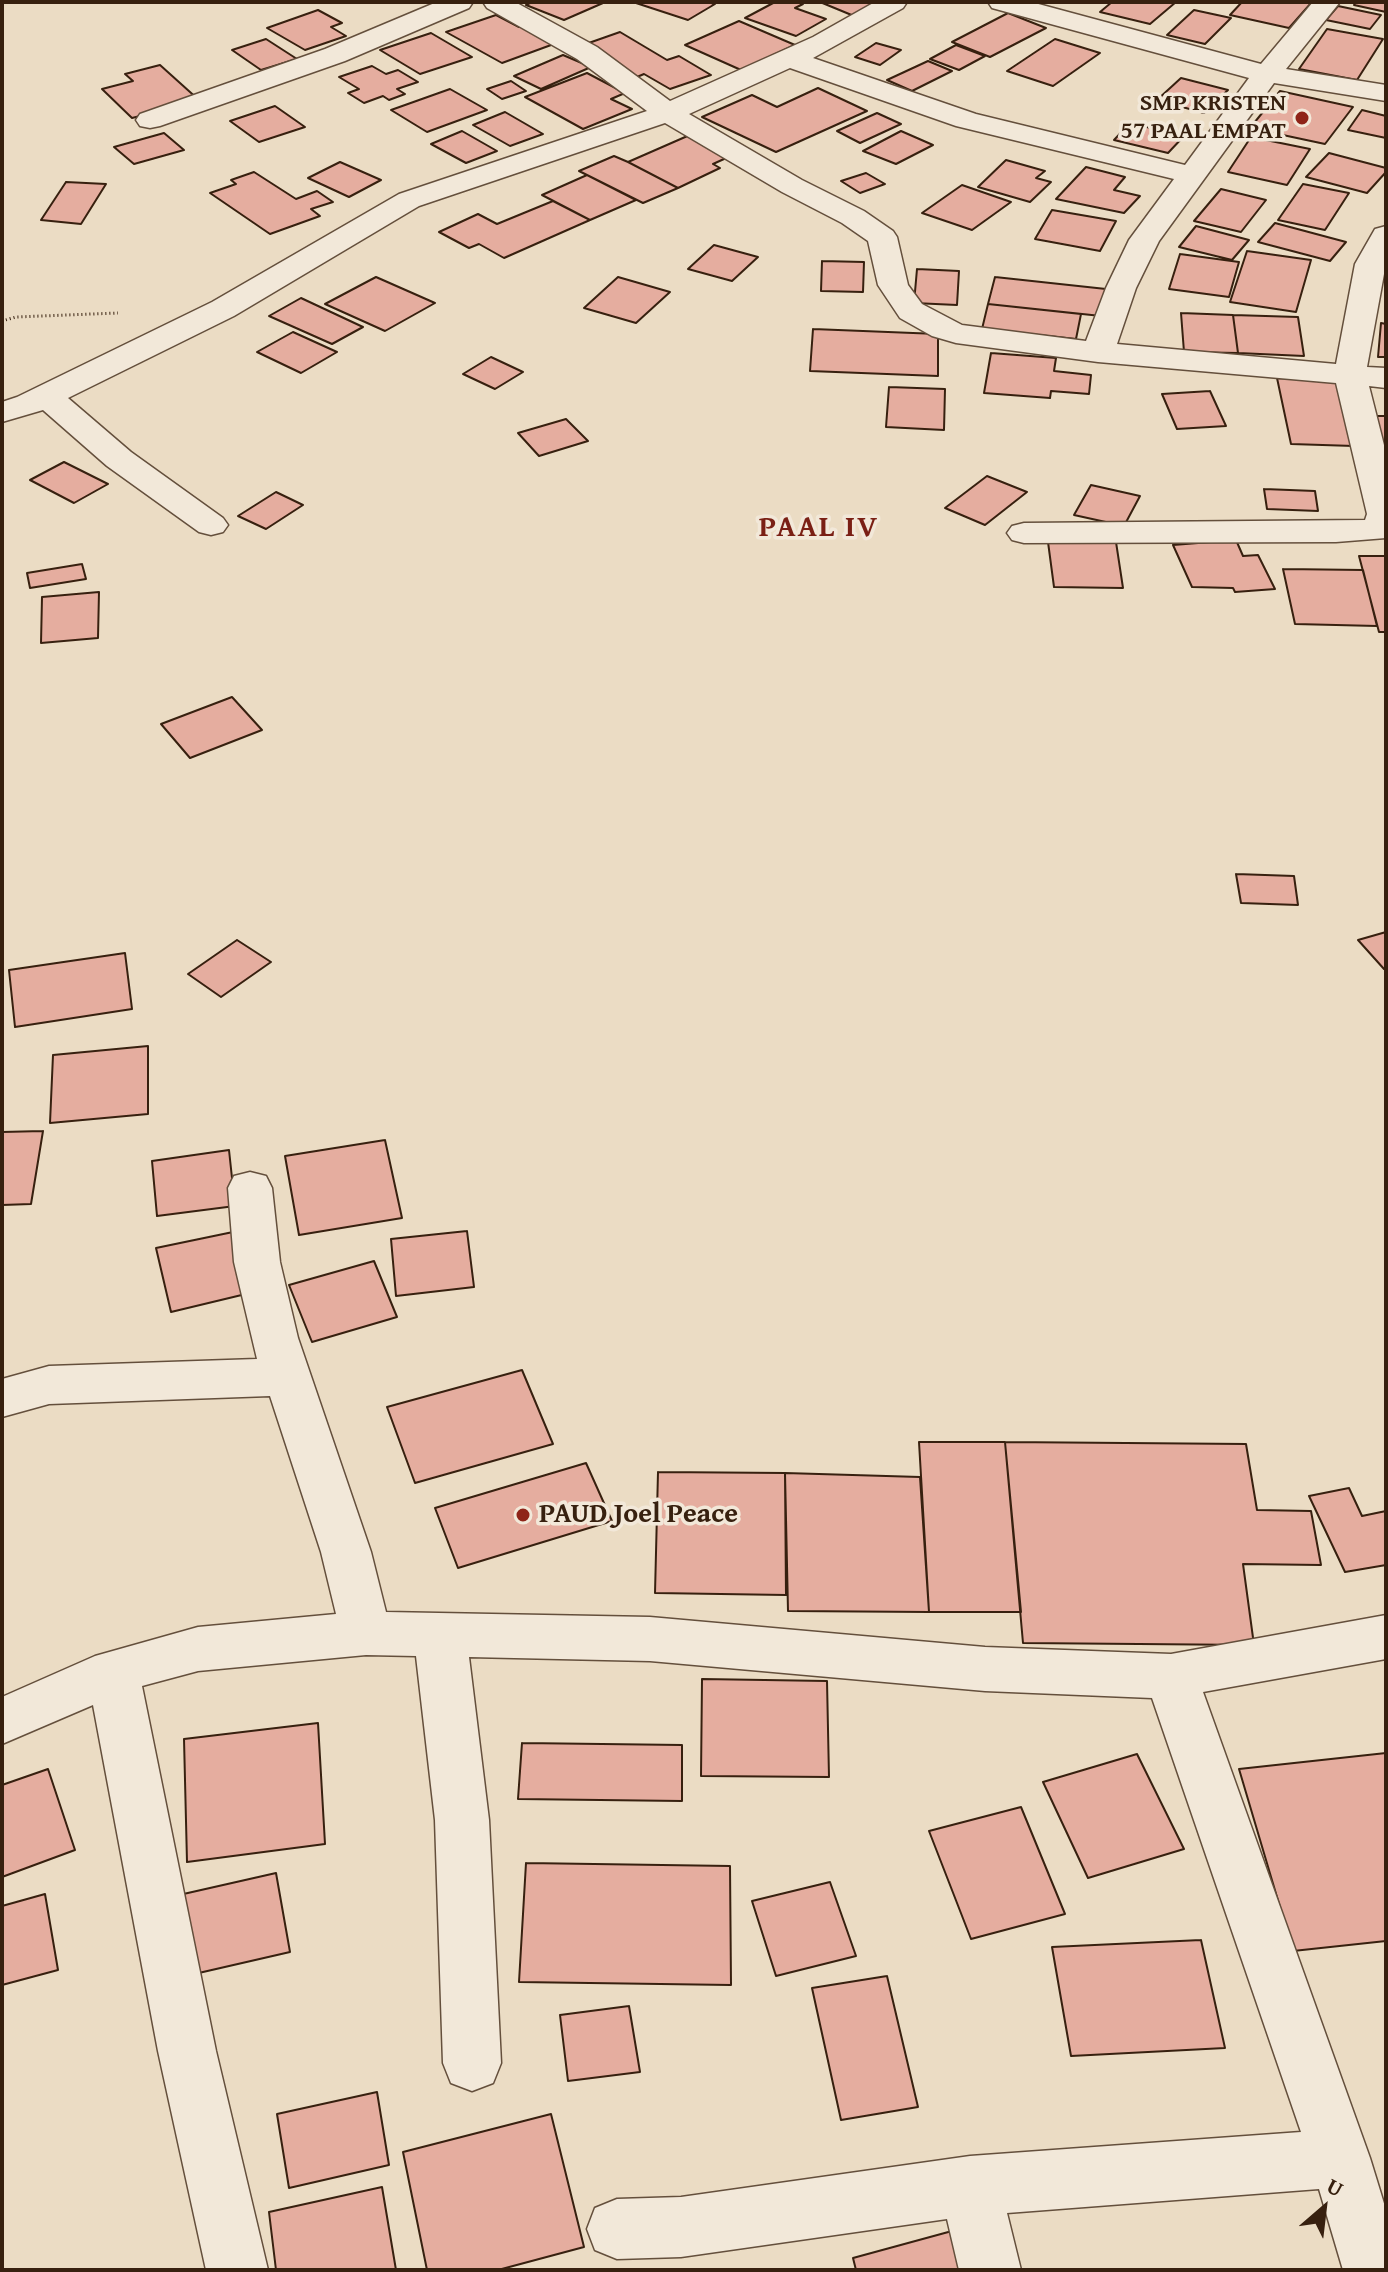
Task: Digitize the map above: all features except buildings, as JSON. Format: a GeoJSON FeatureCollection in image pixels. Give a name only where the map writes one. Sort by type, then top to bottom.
{"type":"FeatureCollection","features":[{"type":"Feature","properties":{"kind":"street"},"geometry":{"type":"LineString","coordinates":[[150,120],[335,55],[460,2]]}},
{"type":"Feature","properties":{"kind":"street"},"geometry":{"type":"LineString","coordinates":[[496,2],[587,53],[668,113],[792,186],[853,217],[882,237],[893,285],[911,311],[931,324],[956,334],[1098,352],[1386,378]]}},
{"type":"Feature","properties":{"kind":"street"},"geometry":{"type":"LineString","coordinates":[[2,412],[46,396],[223,309],[409,200],[668,113],[823,43],[894,2]]}},
{"type":"Feature","properties":{"kind":"street"},"geometry":{"type":"LineString","coordinates":[[1001,2],[1267,74],[1386,93]]}},
{"type":"Feature","properties":{"kind":"street"},"geometry":{"type":"LineString","coordinates":[[1098,352],[1121,288],[1144,240],[1267,74],[1327,2]]}},
{"type":"Feature","properties":{"kind":"street"},"geometry":{"type":"LineString","coordinates":[[788,58],[966,120],[1191,175]]}},
{"type":"Feature","properties":{"kind":"street"},"geometry":{"type":"LineString","coordinates":[[1024,533],[1380,529],[1385,514],[1350,374],[1370,264],[1386,235]]}},
{"type":"Feature","properties":{"kind":"street"},"geometry":{"type":"LineString","coordinates":[[46,396],[119,459],[211,525]]}},
{"type":"Feature","properties":{"kind":"street"},"geometry":{"type":"LineString","coordinates":[[250,1188],[257,1262],[286,1377],[346,1552],[366,1633]]}},
{"type":"Feature","properties":{"kind":"street"},"geometry":{"type":"LineString","coordinates":[[2,1398],[49,1385],[286,1377]]}},
{"type":"Feature","properties":{"kind":"street"},"geometry":{"type":"LineString","coordinates":[[2,1721],[113,1672],[198,1649],[366,1633],[650,1639],[985,1669],[1171,1676],[1386,1637]]}},
{"type":"Feature","properties":{"kind":"street"},"geometry":{"type":"LineString","coordinates":[[440,1635],[462,1820],[472,2063]]}},
{"type":"Feature","properties":{"kind":"street"},"geometry":{"type":"LineString","coordinates":[[113,1672],[187,2051],[237,2270]]}},
{"type":"Feature","properties":{"kind":"street"},"geometry":{"type":"LineString","coordinates":[[1171,1676],[1340,2158],[1374,2270]]}},
{"type":"Feature","properties":{"kind":"street"},"geometry":{"type":"LineString","coordinates":[[617,2229],[681,2227],[970,2186],[1340,2158]]}},
{"type":"Feature","properties":{"kind":"street"},"geometry":{"type":"LineString","coordinates":[[970,2186],[990,2270]]}},
{"type":"Feature","properties":{"kind":"place","name":"SMP KRISTEN 57 PAAL EMPAT"},"geometry":{"type":"Point","coordinates":[1302,118]}},
{"type":"Feature","properties":{"kind":"place","name":"PAUD Joel Peace"},"geometry":{"type":"Point","coordinates":[523,1515]}},
{"type":"Feature","properties":{"kind":"district","name":"PAAL IV"},"geometry":{"type":"Point","coordinates":[819,528]}}]}
